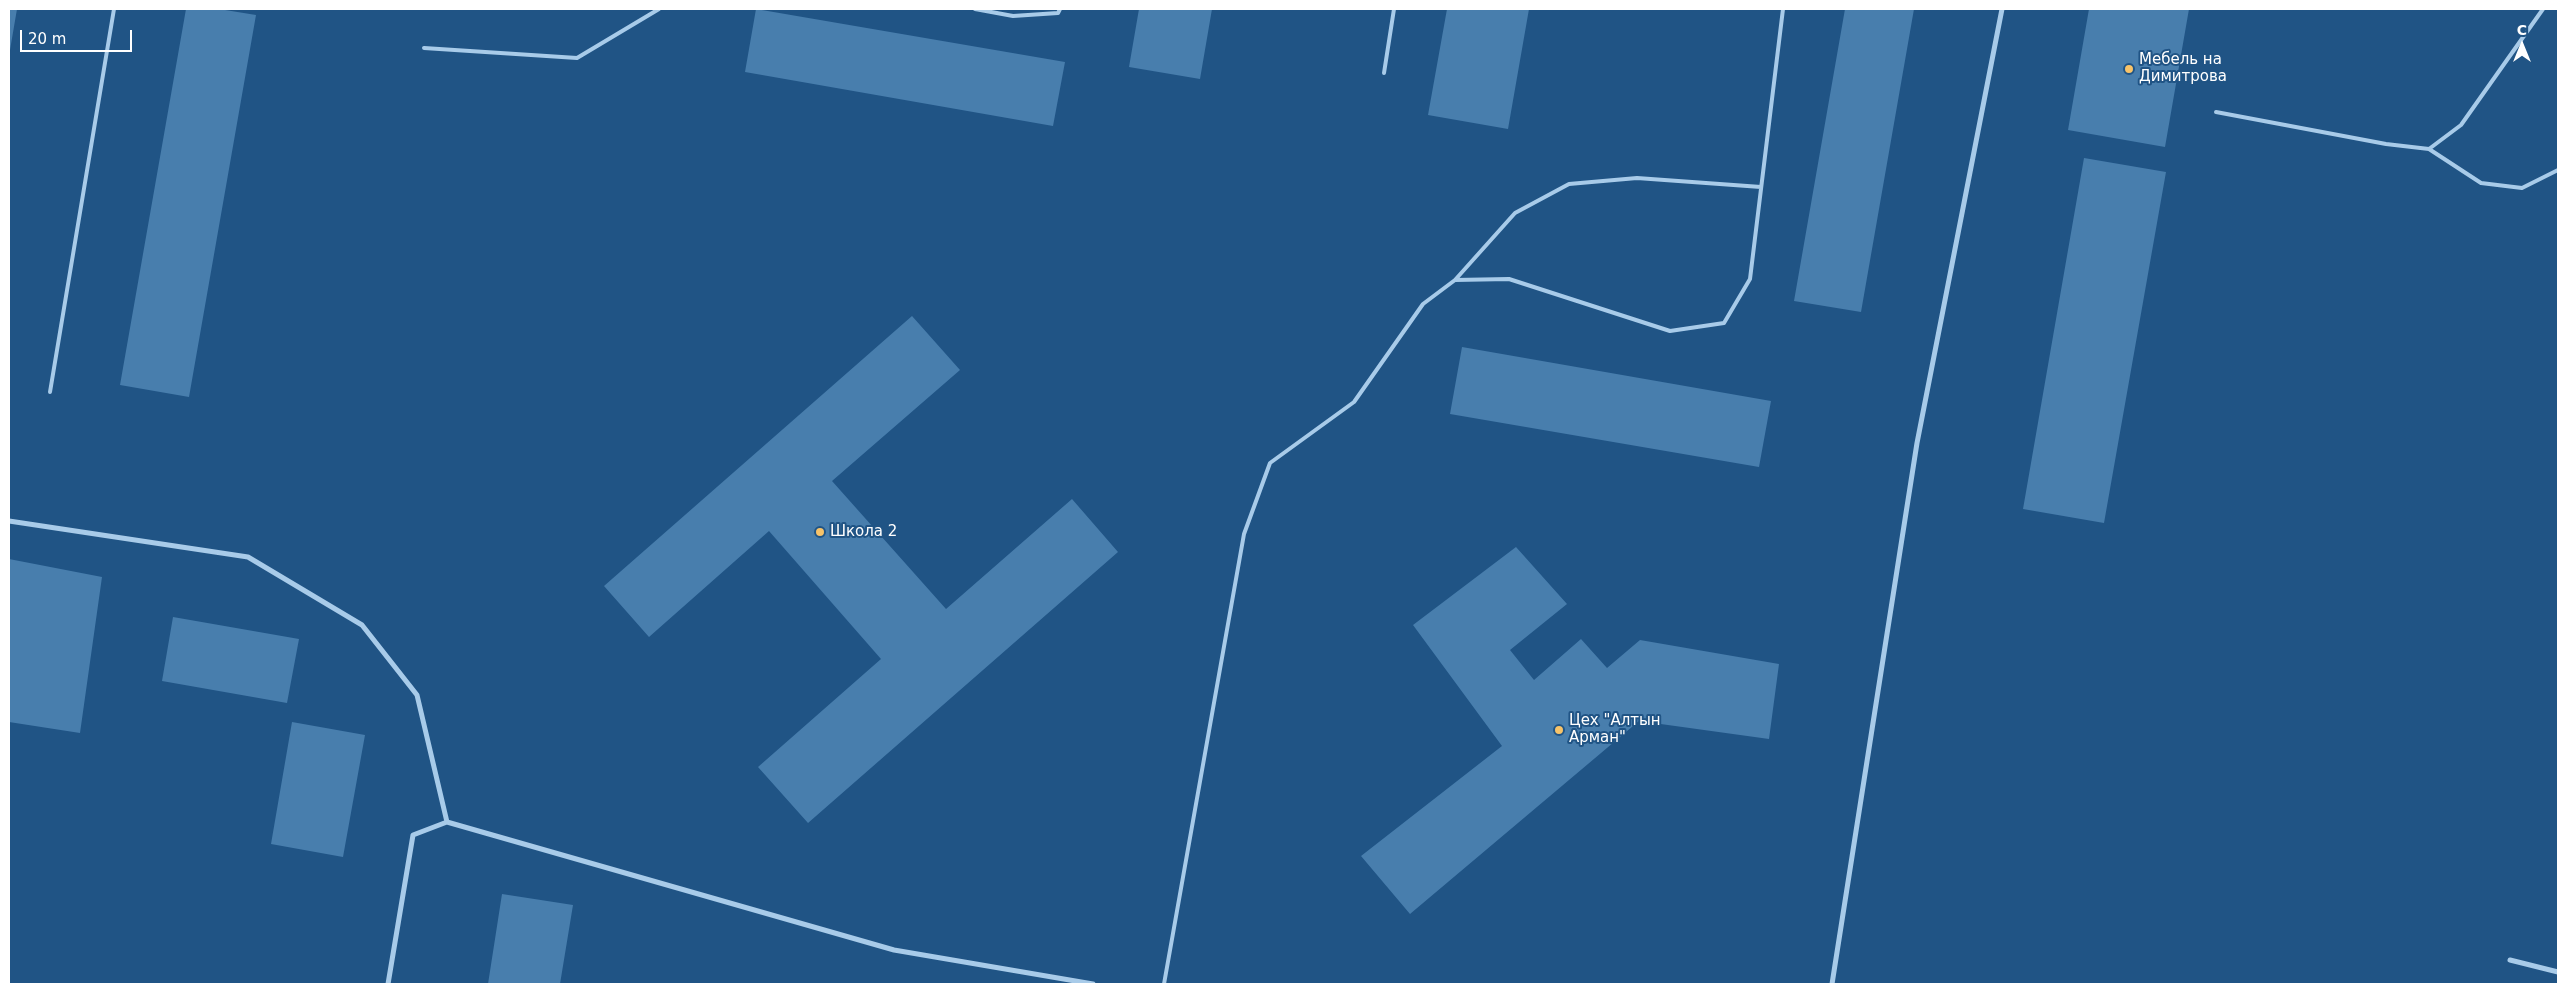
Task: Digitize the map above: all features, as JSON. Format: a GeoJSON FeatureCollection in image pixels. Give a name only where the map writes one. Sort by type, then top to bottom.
{"type":"FeatureCollection","features":[{"type":"Feature","properties":{"kind":"street"},"geometry":{"type":"LineString","coordinates":[[1832,984],[1917,443],[2002,9]]}},
{"type":"Feature","properties":{"kind":"street"},"geometry":{"type":"LineString","coordinates":[[9,521],[248,557],[362,626],[416,696],[447,822]]}},
{"type":"Feature","properties":{"kind":"street"},"geometry":{"type":"LineString","coordinates":[[388,984],[413,835],[447,822],[894,950],[1093,984]]}},
{"type":"Feature","properties":{"kind":"street"},"geometry":{"type":"LineString","coordinates":[[2510,960],[2558,972]]}},
{"type":"Feature","properties":{"kind":"lane"},"geometry":{"type":"LineString","coordinates":[[50,392],[114,9]]}},
{"type":"Feature","properties":{"kind":"lane"},"geometry":{"type":"LineString","coordinates":[[424,48],[577,58],[659,9]]}},
{"type":"Feature","properties":{"kind":"lane"},"geometry":{"type":"LineString","coordinates":[[974,9],[1013,16],[1058,13],[1060,9]]}},
{"type":"Feature","properties":{"kind":"lane"},"geometry":{"type":"LineString","coordinates":[[1384,72],[1394,9]]}},
{"type":"Feature","properties":{"kind":"lane"},"geometry":{"type":"LineString","coordinates":[[1455,280],[1509,279],[1670,331],[1724,323],[1750,279],[1782,9]]}},
{"type":"Feature","properties":{"kind":"lane"},"geometry":{"type":"LineString","coordinates":[[2429,149],[2461,125],[2543,9]]}},
{"type":"Feature","properties":{"kind":"lane"},"geometry":{"type":"LineString","coordinates":[[2216,112],[2386,144],[2429,149],[2481,183],[2522,188],[2558,170]]}},
{"type":"Feature","properties":{"kind":"lane"},"geometry":{"type":"LineString","coordinates":[[1164,984],[1244,534],[1270,463],[1354,402],[1423,304],[1455,280],[1516,213],[1569,184],[1637,178],[1761,187]]}},
{"type":"Feature","properties":{"kind":"building"},"geometry":{"type":"Polygon","coordinates":[[[9,9],[17,9],[10,50],[9,50],[9,9]]]}},
{"type":"Feature","properties":{"kind":"building"},"geometry":{"type":"Polygon","coordinates":[[[186,9],[219,9],[256,15],[189,397],[120,385],[186,9]]]}},
{"type":"Feature","properties":{"kind":"building"},"geometry":{"type":"Polygon","coordinates":[[[756,9],[1065,62],[1053,126],[745,72],[756,9]]]}},
{"type":"Feature","properties":{"kind":"building"},"geometry":{"type":"Polygon","coordinates":[[[1139,9],[1212,9],[1200,79],[1129,67],[1139,9]]]}},
{"type":"Feature","properties":{"kind":"building"},"geometry":{"type":"Polygon","coordinates":[[[1447,9],[1529,9],[1508,129],[1428,115],[1447,9]]]}},
{"type":"Feature","properties":{"kind":"building"},"geometry":{"type":"Polygon","coordinates":[[[1845,9],[1914,9],[1861,312],[1794,301],[1845,9]]]}},
{"type":"Feature","properties":{"kind":"building","name":"Мебель на Димитрова"},"geometry":{"type":"Polygon","coordinates":[[[2089,9],[2189,9],[2165,147],[2068,130],[2089,9]]]}},
{"type":"Feature","properties":{"kind":"building"},"geometry":{"type":"Polygon","coordinates":[[[2084,158],[2166,172],[2104,523],[2023,509],[2084,158]]]}},
{"type":"Feature","properties":{"kind":"building"},"geometry":{"type":"Polygon","coordinates":[[[912,316],[960,370],[832,481],[946,609],[1072,499],[1118,552],[808,823],[758,767],[881,659],[769,531],[649,637],[604,586],[912,316]]]}},
{"type":"Feature","properties":{"kind":"building"},"geometry":{"type":"Polygon","coordinates":[[[1462,347],[1771,401],[1759,467],[1450,414],[1462,347]]]}},
{"type":"Feature","properties":{"kind":"building","name":"Цех \"Алтын Арман\""},"geometry":{"type":"Polygon","coordinates":[[[1516,547],[1567,604],[1510,650],[1534,680],[1581,639],[1607,668],[1640,640],[1779,664],[1769,739],[1639,721],[1410,914],[1361,856],[1502,746],[1413,625],[1516,547]]]}},
{"type":"Feature","properties":{"kind":"building"},"geometry":{"type":"Polygon","coordinates":[[[9,559],[102,577],[80,733],[9,722],[9,559]]]}},
{"type":"Feature","properties":{"kind":"building"},"geometry":{"type":"Polygon","coordinates":[[[173,617],[299,639],[287,703],[162,681],[173,617]]]}},
{"type":"Feature","properties":{"kind":"building"},"geometry":{"type":"Polygon","coordinates":[[[292,722],[365,735],[343,857],[271,844],[292,722]]]}},
{"type":"Feature","properties":{"kind":"building"},"geometry":{"type":"Polygon","coordinates":[[[502,894],[573,905],[560,984],[488,984],[502,894]]]}},
{"type":"Feature","properties":{"kind":"place","name":"Мебель на Димитрова"},"geometry":{"type":"Point","coordinates":[2129,69]}},
{"type":"Feature","properties":{"kind":"place","name":"Школа 2"},"geometry":{"type":"Point","coordinates":[820,532]}},
{"type":"Feature","properties":{"kind":"place","name":"Цех \"Алтын Арман\""},"geometry":{"type":"Point","coordinates":[1559,730]}}]}
